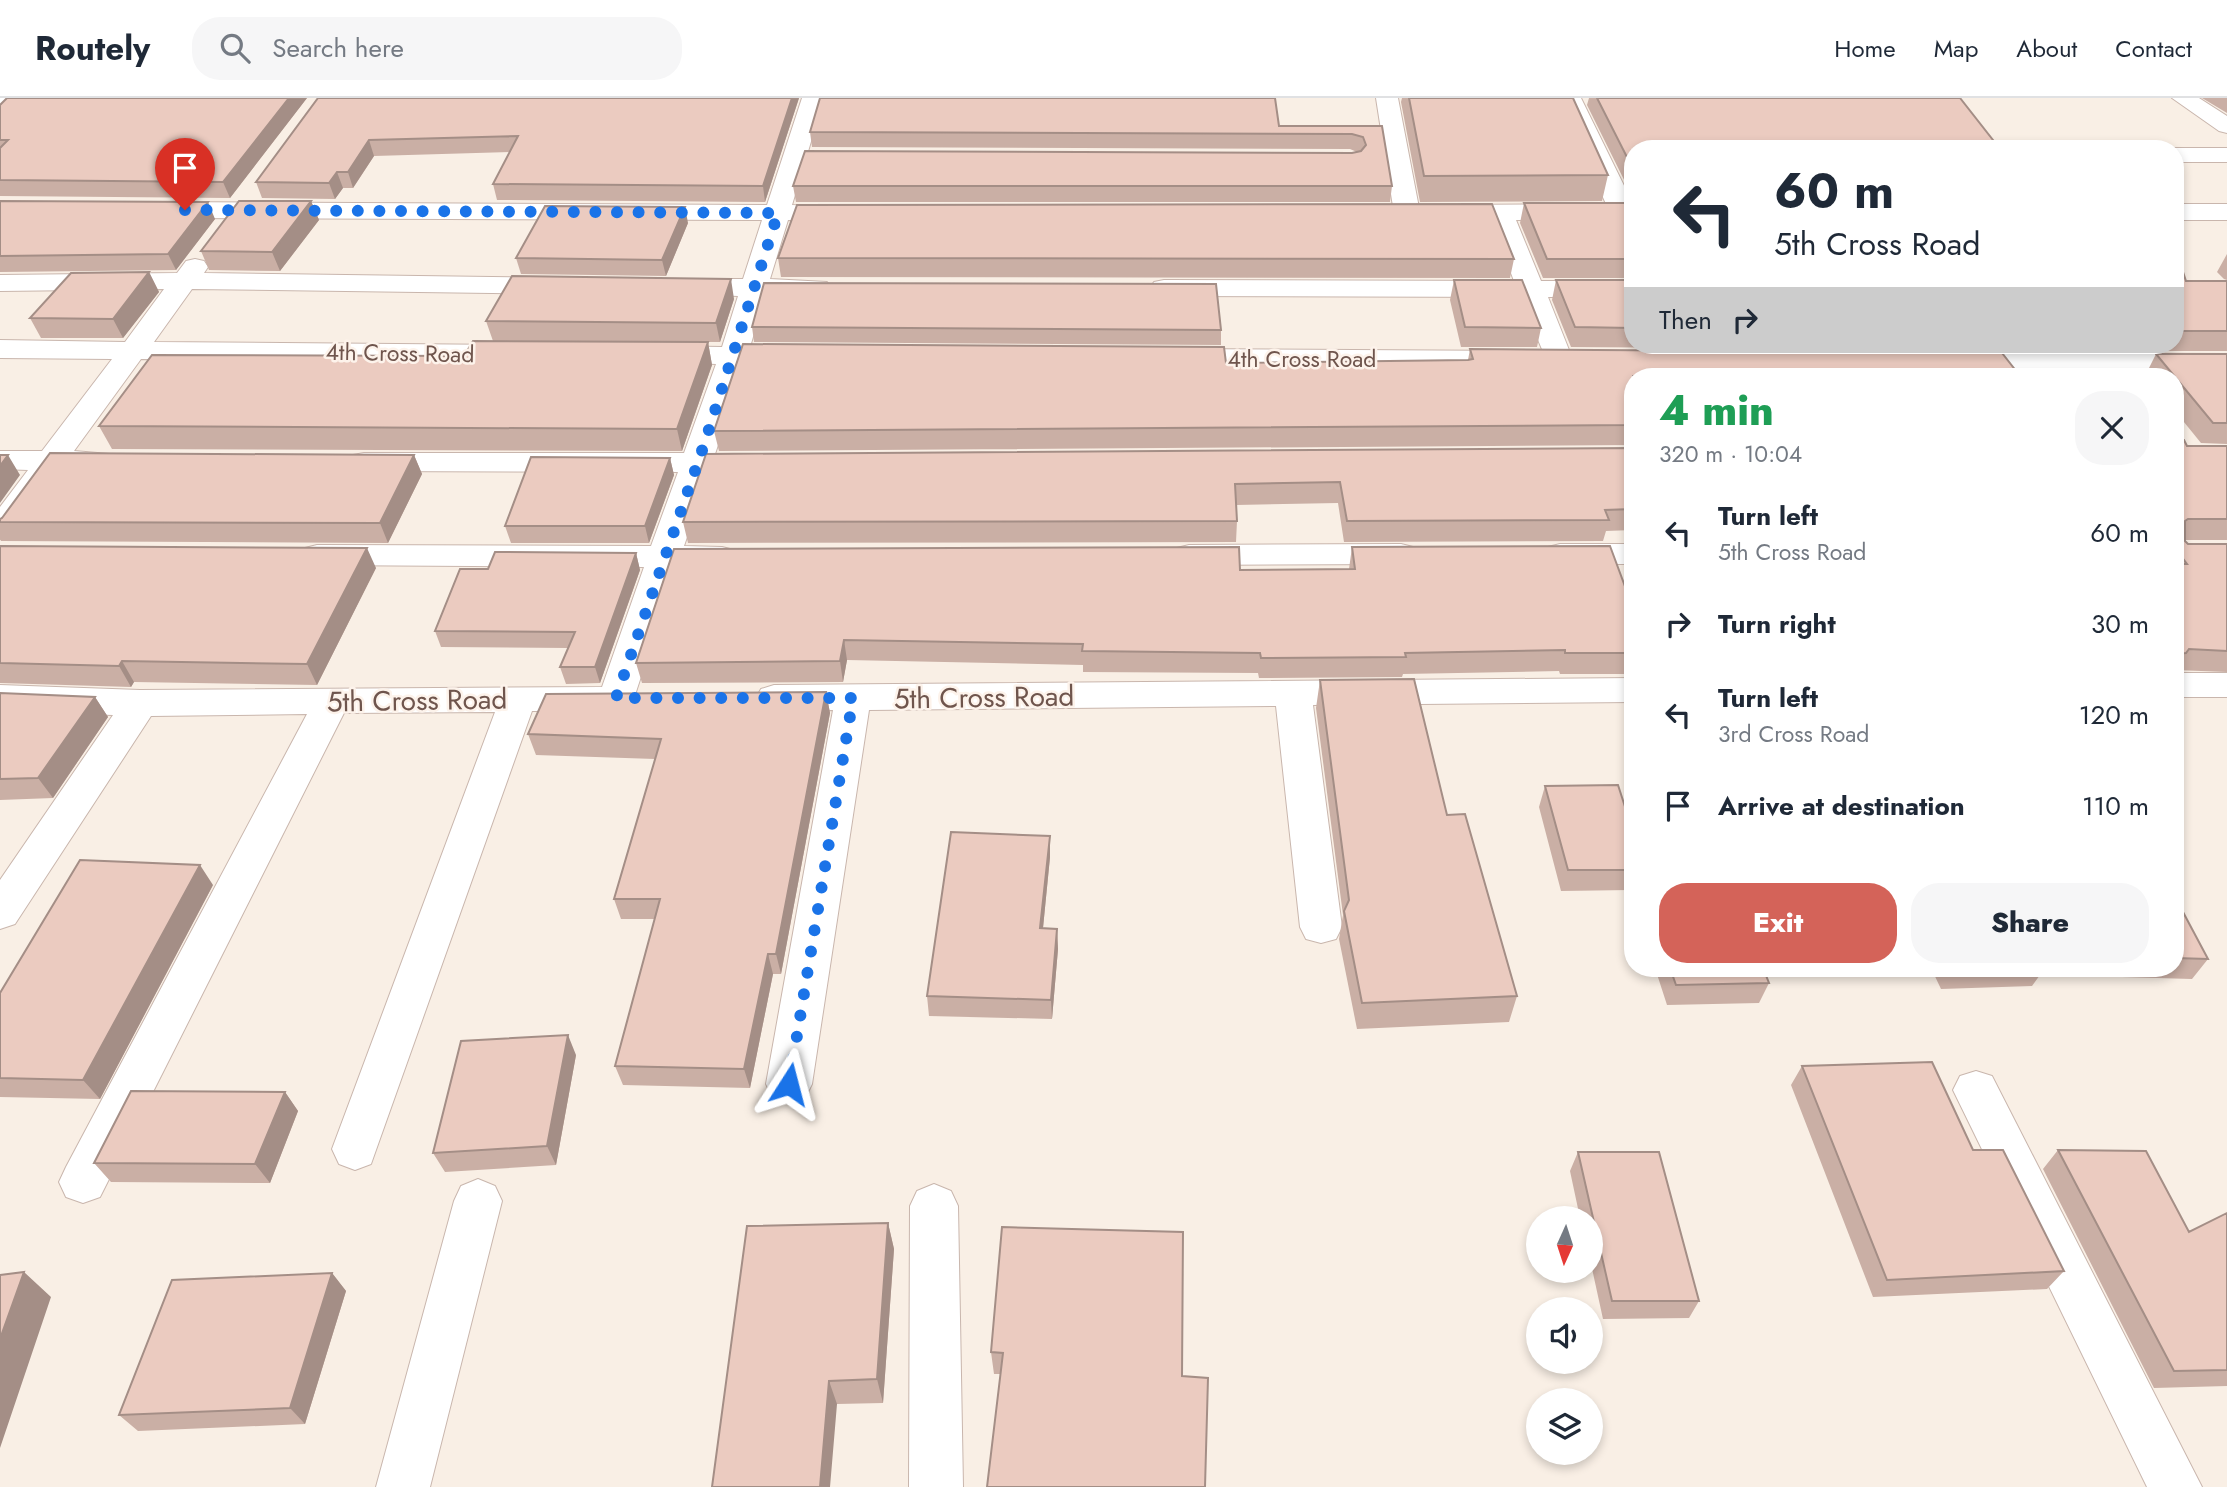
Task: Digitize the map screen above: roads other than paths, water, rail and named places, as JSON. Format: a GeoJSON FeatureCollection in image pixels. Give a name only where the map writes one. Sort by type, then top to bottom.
{"type":"FeatureCollection","features":[{"type":"Feature","properties":{"kind":"street"},"geometry":{"type":"LineString","coordinates":[[0,99],[33,98]]}},
{"type":"Feature","properties":{"kind":"street"},"geometry":{"type":"LineString","coordinates":[[616,698],[698,463],[778,213],[809,157],[813,98]]}},
{"type":"Feature","properties":{"kind":"street"},"geometry":{"type":"LineString","coordinates":[[1387,98],[1407,213]]}},
{"type":"Feature","properties":{"kind":"street"},"geometry":{"type":"LineString","coordinates":[[1570,98],[1624,206]]}},
{"type":"Feature","properties":{"kind":"street"},"geometry":{"type":"LineString","coordinates":[[2183,98],[2227,126]]}},
{"type":"Feature","properties":{"kind":"street"},"geometry":{"type":"LineString","coordinates":[[2184,155],[2227,155]]}},
{"type":"Feature","properties":{"kind":"street"},"geometry":{"type":"LineString","coordinates":[[5,546],[50,461],[260,180]]}},
{"type":"Feature","properties":{"kind":"street"},"geometry":{"type":"LineString","coordinates":[[140,209],[876,213]]}},
{"type":"Feature","properties":{"kind":"street"},"geometry":{"type":"LineString","coordinates":[[1500,212],[1530,288]]}},
{"type":"Feature","properties":{"kind":"street"},"geometry":{"type":"LineString","coordinates":[[1379,213],[1624,212]]}},
{"type":"Feature","properties":{"kind":"street"},"geometry":{"type":"LineString","coordinates":[[2184,212],[2227,212]]}},
{"type":"Feature","properties":{"kind":"street"},"geometry":{"type":"LineString","coordinates":[[0,283],[184,281],[588,286]]}},
{"type":"Feature","properties":{"kind":"street"},"geometry":{"type":"LineString","coordinates":[[657,287],[838,288]]}},
{"type":"Feature","properties":{"kind":"street"},"geometry":{"type":"LineString","coordinates":[[1143,288],[1624,289]]}},
{"type":"Feature","properties":{"kind":"street","name":"4th Cross Road"},"geometry":{"type":"LineString","coordinates":[[1139,358],[1573,360],[1530,288]]}},
{"type":"Feature","properties":{"kind":"street","name":"4th Cross Road"},"geometry":{"type":"LineString","coordinates":[[0,349],[542,354]]}},
{"type":"Feature","properties":{"kind":"street"},"geometry":{"type":"LineString","coordinates":[[638,355],[817,356]]}},
{"type":"Feature","properties":{"kind":"street"},"geometry":{"type":"LineString","coordinates":[[1935,362],[2227,363]]}},
{"type":"Feature","properties":{"kind":"street"},"geometry":{"type":"LineString","coordinates":[[0,460],[133,461]]}},
{"type":"Feature","properties":{"kind":"street"},"geometry":{"type":"LineString","coordinates":[[340,462],[782,462]]}},
{"type":"Feature","properties":{"kind":"street"},"geometry":{"type":"LineString","coordinates":[[1163,555],[1425,554]]}},
{"type":"Feature","properties":{"kind":"street"},"geometry":{"type":"LineString","coordinates":[[1536,554],[1624,554]]}},
{"type":"Feature","properties":{"kind":"street"},"geometry":{"type":"LineString","coordinates":[[291,555],[748,556]]}},
{"type":"Feature","properties":{"kind":"street"},"geometry":{"type":"LineString","coordinates":[[2184,685],[2227,685]]}},
{"type":"Feature","properties":{"kind":"street","name":"5th Cross Road"},"geometry":{"type":"LineString","coordinates":[[741,698],[1624,690]]}},
{"type":"Feature","properties":{"kind":"street"},"geometry":{"type":"LineString","coordinates":[[1293,694],[1321,927]]}},
{"type":"Feature","properties":{"kind":"street","name":"5th Cross Road"},"geometry":{"type":"LineString","coordinates":[[0,698],[140,703],[658,698]]}},
{"type":"Feature","properties":{"kind":"street"},"geometry":{"type":"LineString","coordinates":[[789,1084],[853,698]]}},
{"type":"Feature","properties":{"kind":"street"},"geometry":{"type":"LineString","coordinates":[[355,1149],[518,699]]}},
{"type":"Feature","properties":{"kind":"street"},"geometry":{"type":"LineString","coordinates":[[83,1182],[332,701]]}},
{"type":"Feature","properties":{"kind":"street"},"geometry":{"type":"LineString","coordinates":[[0,913],[140,703]]}},
{"type":"Feature","properties":{"kind":"street"},"geometry":{"type":"LineString","coordinates":[[1976,1090],[2175,1487]]}},
{"type":"Feature","properties":{"kind":"street"},"geometry":{"type":"LineString","coordinates":[[404,1487],[478,1201]]}},
{"type":"Feature","properties":{"kind":"street"},"geometry":{"type":"LineString","coordinates":[[934,1206],[936,1487]]}}]}
